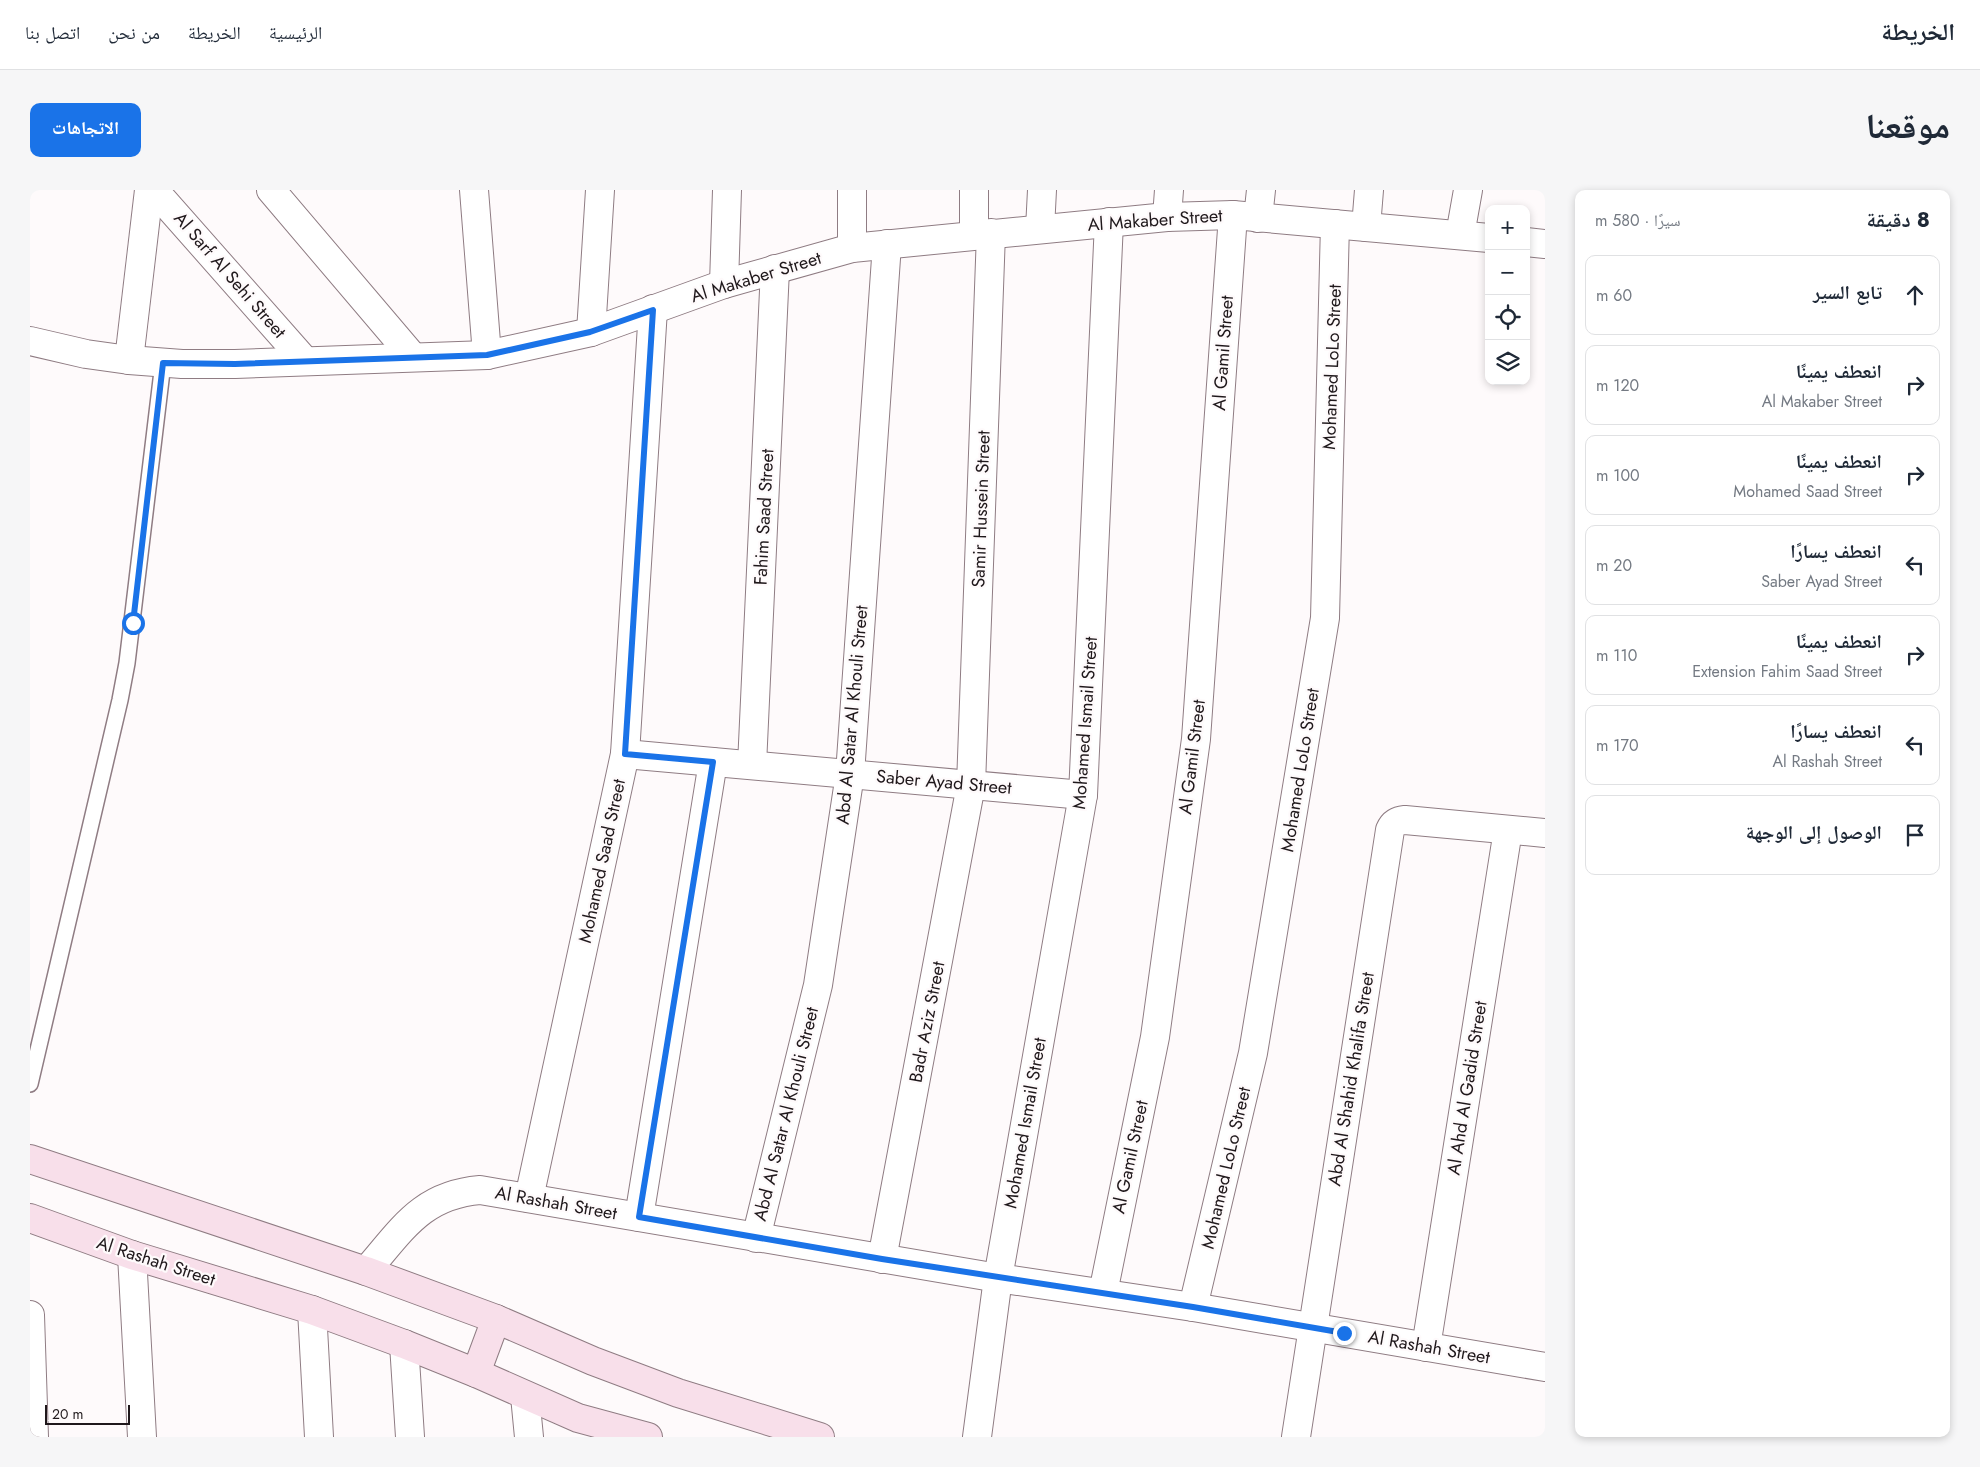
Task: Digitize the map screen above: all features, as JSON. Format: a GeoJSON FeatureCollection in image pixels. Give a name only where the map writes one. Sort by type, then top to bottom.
{"type":"FeatureCollection","features":[{"type":"Feature","properties":{"kind":"main road"},"geometry":{"type":"LineString","coordinates":[[30,1159],[366,1271],[496,1319],[592,1361],[678,1393],[820,1437]]}},
{"type":"Feature","properties":{"kind":"main road","name":"Al Rashah Street"},"geometry":{"type":"LineString","coordinates":[[30,1218],[132,1255],[312,1310],[476,1373],[578,1418],[638,1436]]}},
{"type":"Feature","properties":{"kind":"main road"},"geometry":{"type":"LineString","coordinates":[[476,1373],[496,1319]]}},
{"type":"Feature","properties":{"kind":"street"},"geometry":{"type":"LineString","coordinates":[[129,360],[149,190]]}},
{"type":"Feature","properties":{"kind":"street","name":"Al Sarf Al Sehi Street"},"geometry":{"type":"LineString","coordinates":[[154,190],[306,361]]}},
{"type":"Feature","properties":{"kind":"street"},"geometry":{"type":"LineString","coordinates":[[271,190],[413,357]]}},
{"type":"Feature","properties":{"kind":"street"},"geometry":{"type":"LineString","coordinates":[[474,190],[487,355]]}},
{"type":"Feature","properties":{"kind":"street"},"geometry":{"type":"LineString","coordinates":[[590,332],[600,190]]}},
{"type":"Feature","properties":{"kind":"street"},"geometry":{"type":"LineString","coordinates":[[724,284],[727,190]]}},
{"type":"Feature","properties":{"kind":"street"},"geometry":{"type":"LineString","coordinates":[[852,190],[852,248]]}},
{"type":"Feature","properties":{"kind":"street","name":"Samir Hussein Street"},"geometry":{"type":"LineString","coordinates":[[971,785],[983,234],[974,190]]}},
{"type":"Feature","properties":{"kind":"street"},"geometry":{"type":"LineString","coordinates":[[1040,229],[1042,190]]}},
{"type":"Feature","properties":{"kind":"street"},"geometry":{"type":"LineString","coordinates":[[1167,217],[1169,190]]}},
{"type":"Feature","properties":{"kind":"street","name":"Al Gamil Street"},"geometry":{"type":"LineString","coordinates":[[1103,1293],[1155,1037],[1196,739],[1246,216],[1261,190]]}},
{"type":"Feature","properties":{"kind":"street"},"geometry":{"type":"LineString","coordinates":[[1366,227],[1368,190]]}},
{"type":"Feature","properties":{"kind":"street"},"geometry":{"type":"LineString","coordinates":[[1460,235],[1468,190]]}},
{"type":"Feature","properties":{"kind":"street","name":"Al Makaber Street"},"geometry":{"type":"LineString","coordinates":[[30,341],[86,354],[163,363],[235,364],[487,355],[590,332],[724,284],[852,248],[1167,217],[1246,216],[1485,238]]}},
{"type":"Feature","properties":{"kind":"street","name":"Mohamed Ismail Street"},"geometry":{"type":"LineString","coordinates":[[978,1437],[998,1278],[1083,795],[1109,222]]}},
{"type":"Feature","properties":{"kind":"street","name":"Mohamed LoLo Street"},"geometry":{"type":"LineString","coordinates":[[1193,1307],[1253,1053],[1325,618],[1335,224]]}},
{"type":"Feature","properties":{"kind":"street"},"geometry":{"type":"LineString","coordinates":[[1530,242],[1545,244]]}},
{"type":"Feature","properties":{"kind":"street","name":"Abd Al Satar Al Khouli Street"},"geometry":{"type":"LineString","coordinates":[[756,1238],[818,985],[850,774],[887,244]]}},
{"type":"Feature","properties":{"kind":"street","name":"Fahim Saad Street"},"geometry":{"type":"LineString","coordinates":[[752,765],[775,269]]}},
{"type":"Feature","properties":{"kind":"street","name":"Mohamed Saad Street"},"geometry":{"type":"LineString","coordinates":[[529,1198],[625,754],[653,310]]}},
{"type":"Feature","properties":{"kind":"street","name":"Saber Ayad Street"},"geometry":{"type":"LineString","coordinates":[[625,754],[1083,795]]}},
{"type":"Feature","properties":{"kind":"street"},"geometry":{"type":"LineString","coordinates":[[639,1217],[713,762]]}},
{"type":"Feature","properties":{"kind":"street","name":"Badr Aziz Street"},"geometry":{"type":"LineString","coordinates":[[882,1259],[971,785]]}},
{"type":"Feature","properties":{"kind":"street","name":"Abd Al Shahid Khalifa Street"},"geometry":{"type":"LineString","coordinates":[[1296,1437],[1390,830],[1398,821],[1405,820],[1508,830]]}},
{"type":"Feature","properties":{"kind":"street"},"geometry":{"type":"LineString","coordinates":[[1508,830],[1545,833]]}},
{"type":"Feature","properties":{"kind":"street","name":"Al Ahd Al Gadid Street"},"geometry":{"type":"LineString","coordinates":[[1426,1347],[1508,830]]}},
{"type":"Feature","properties":{"kind":"street","name":"Al Rashah Street"},"geometry":{"type":"LineString","coordinates":[[366,1271],[426,1206],[443,1197],[461,1192],[480,1190],[882,1259],[1193,1307],[1545,1367]]}},
{"type":"Feature","properties":{"kind":"street"},"geometry":{"type":"LineString","coordinates":[[132,1255],[142,1437]]}},
{"type":"Feature","properties":{"kind":"street"},"geometry":{"type":"LineString","coordinates":[[312,1310],[319,1437]]}},
{"type":"Feature","properties":{"kind":"street"},"geometry":{"type":"LineString","coordinates":[[30,1315],[34,1437]]}},
{"type":"Feature","properties":{"kind":"street"},"geometry":{"type":"LineString","coordinates":[[404,1344],[410,1437]]}},
{"type":"Feature","properties":{"kind":"street"},"geometry":{"type":"LineString","coordinates":[[525,1396],[529,1437]]}},
{"type":"Feature","properties":{"kind":"lane"},"geometry":{"type":"LineString","coordinates":[[30,1084],[125,672],[133,623],[163,363]]}},
{"type":"Feature","properties":{"kind":"route"},"geometry":{"type":"LineString","coordinates":[[133,623],[163,363],[235,364],[487,355],[590,332],[653,310],[625,754],[713,762],[639,1217],[882,1259],[1193,1307],[1344,1333]]}}]}
